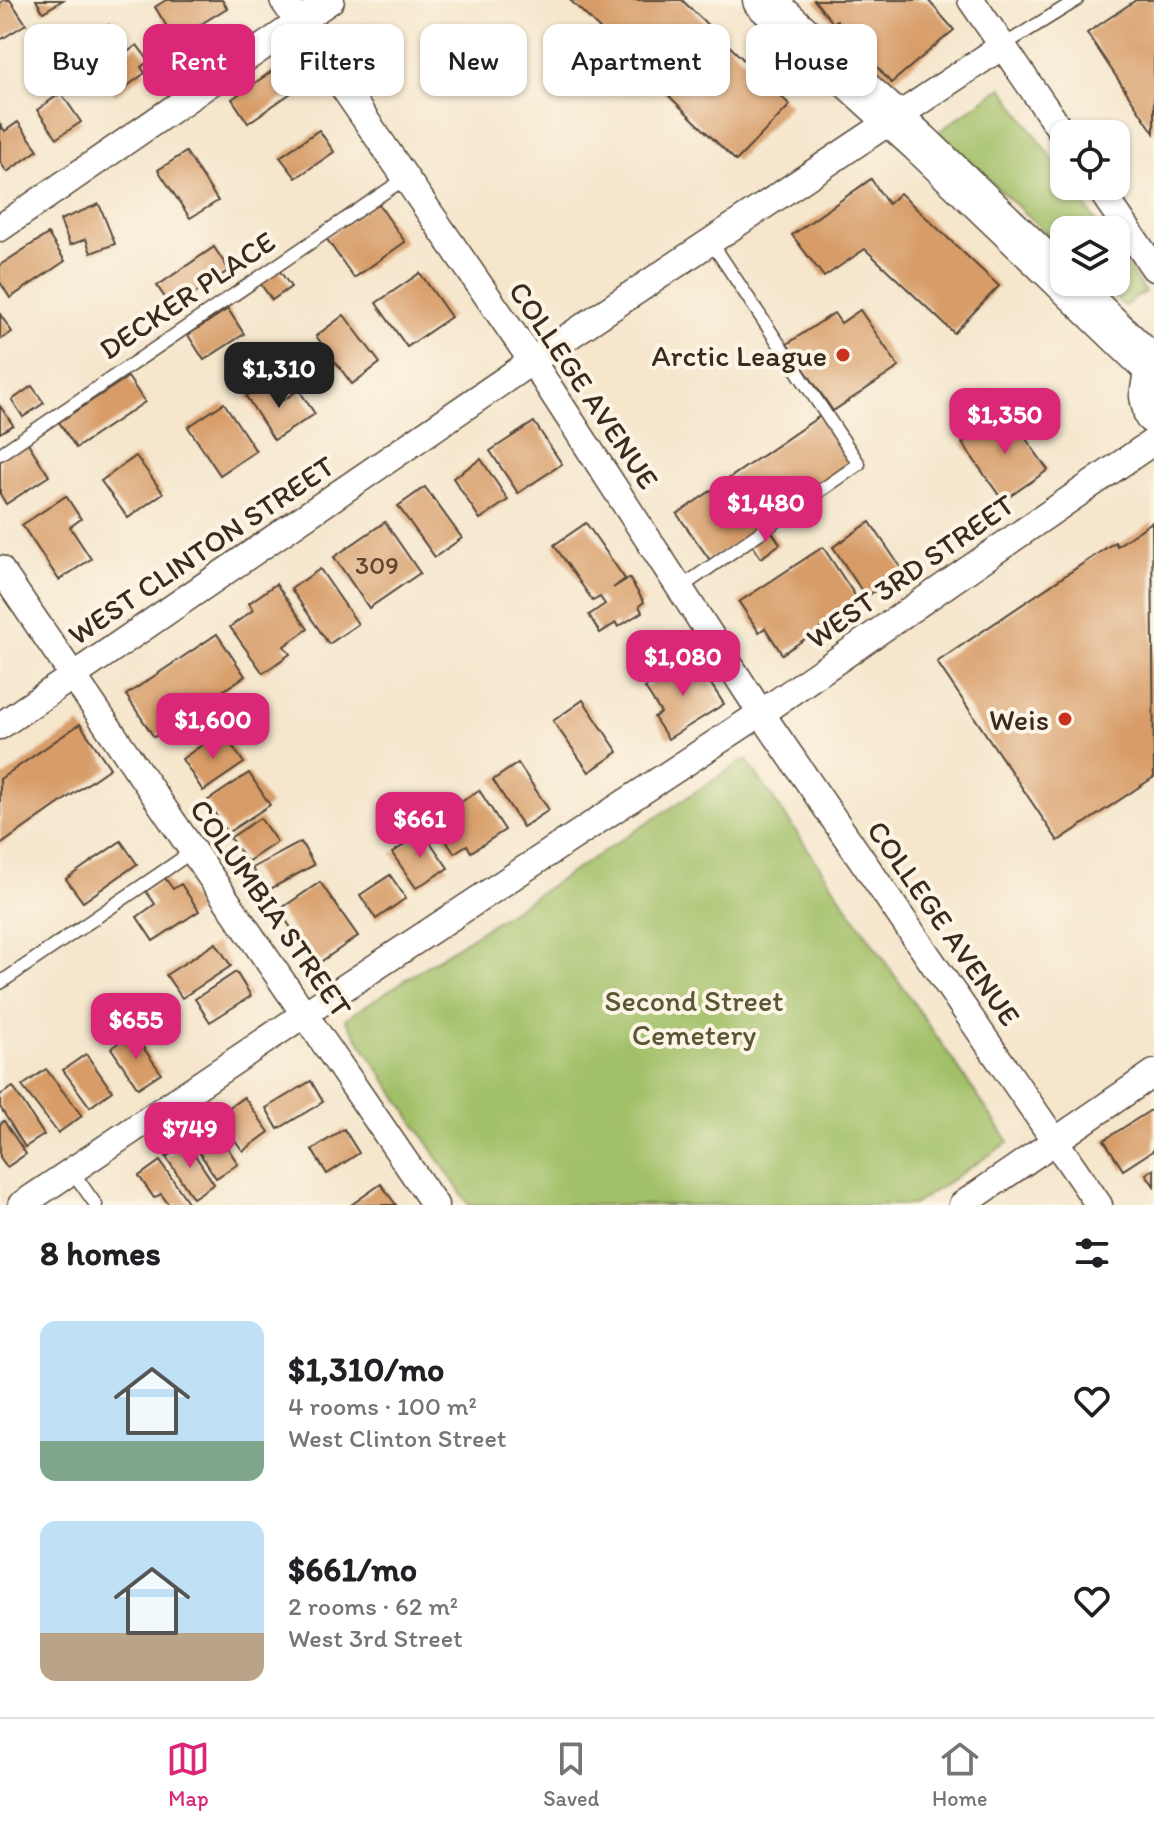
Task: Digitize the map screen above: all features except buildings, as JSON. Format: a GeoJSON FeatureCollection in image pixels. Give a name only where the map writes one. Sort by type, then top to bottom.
{"type":"FeatureCollection","features":[{"type":"Feature","properties":{"kind":"main road"},"geometry":{"type":"LineString","coordinates":[[763,0],[1050,269]]}},
{"type":"Feature","properties":{"kind":"main road"},"geometry":{"type":"LineString","coordinates":[[1078,296],[1154,370],[1150,396],[1154,414]]}},
{"type":"Feature","properties":{"kind":"street","name":"COLLEGE AVENUE"},"geometry":{"type":"LineString","coordinates":[[283,0],[532,361],[761,713],[1099,1205]]}},
{"type":"Feature","properties":{"kind":"street"},"geometry":{"type":"LineString","coordinates":[[0,228],[331,0]]}},
{"type":"Feature","properties":{"kind":"street"},"geometry":{"type":"LineString","coordinates":[[971,0],[1054,120]]}},
{"type":"Feature","properties":{"kind":"street","name":"WEST CLINTON STREET"},"geometry":{"type":"LineString","coordinates":[[0,726],[532,361],[1004,45]]}},
{"type":"Feature","properties":{"kind":"street"},"geometry":{"type":"LineString","coordinates":[[1108,200],[1154,268]]}},
{"type":"Feature","properties":{"kind":"street","name":"WEST 3RD STREET"},"geometry":{"type":"LineString","coordinates":[[21,1205],[761,713],[1154,441]]}},
{"type":"Feature","properties":{"kind":"street","name":"COLUMBIA STREET"},"geometry":{"type":"LineString","coordinates":[[0,569],[435,1205]]}},
{"type":"Feature","properties":{"kind":"street"},"geometry":{"type":"LineString","coordinates":[[962,1205],[1154,1073]]}},
{"type":"Feature","properties":{"kind":"lane","name":"WEST CLINTON STREET"},"geometry":{"type":"LineString","coordinates":[[1004,45],[1077,0]]}},
{"type":"Feature","properties":{"kind":"lane","name":"DECKER PLACE"},"geometry":{"type":"LineString","coordinates":[[0,454],[404,179]]}},
{"type":"Feature","properties":{"kind":"lane"},"geometry":{"type":"LineString","coordinates":[[680,588],[859,464],[711,242]]}},
{"type":"Feature","properties":{"kind":"lane"},"geometry":{"type":"LineString","coordinates":[[0,983],[193,851]]}},
{"type":"Feature","properties":{"kind":"lane"},"geometry":{"type":"LineString","coordinates":[[72,1171],[96,1205]]}},
{"type":"Feature","properties":{"kind":"green space"},"geometry":{"type":"Polygon","coordinates":[[[1002,87],[1050,156],[1050,200],[1081,200],[1092,216],[1050,216],[1050,237],[938,132],[1002,87]]]}},
{"type":"Feature","properties":{"kind":"green space"},"geometry":{"type":"Polygon","coordinates":[[[1130,270],[1145,292],[1124,306],[1113,296],[1130,296],[1130,270]]]}},
{"type":"Feature","properties":{"kind":"green space","name":"Second Street Cemetery"},"geometry":{"type":"Polygon","coordinates":[[[746,759],[1009,1142],[913,1205],[469,1205],[345,1019],[746,759]]]}},
{"type":"Feature","properties":{"kind":"place","name":"Arctic League"},"geometry":{"type":"Point","coordinates":[843,355]}},
{"type":"Feature","properties":{"kind":"place","name":"Weis"},"geometry":{"type":"Point","coordinates":[1065,719]}}]}
